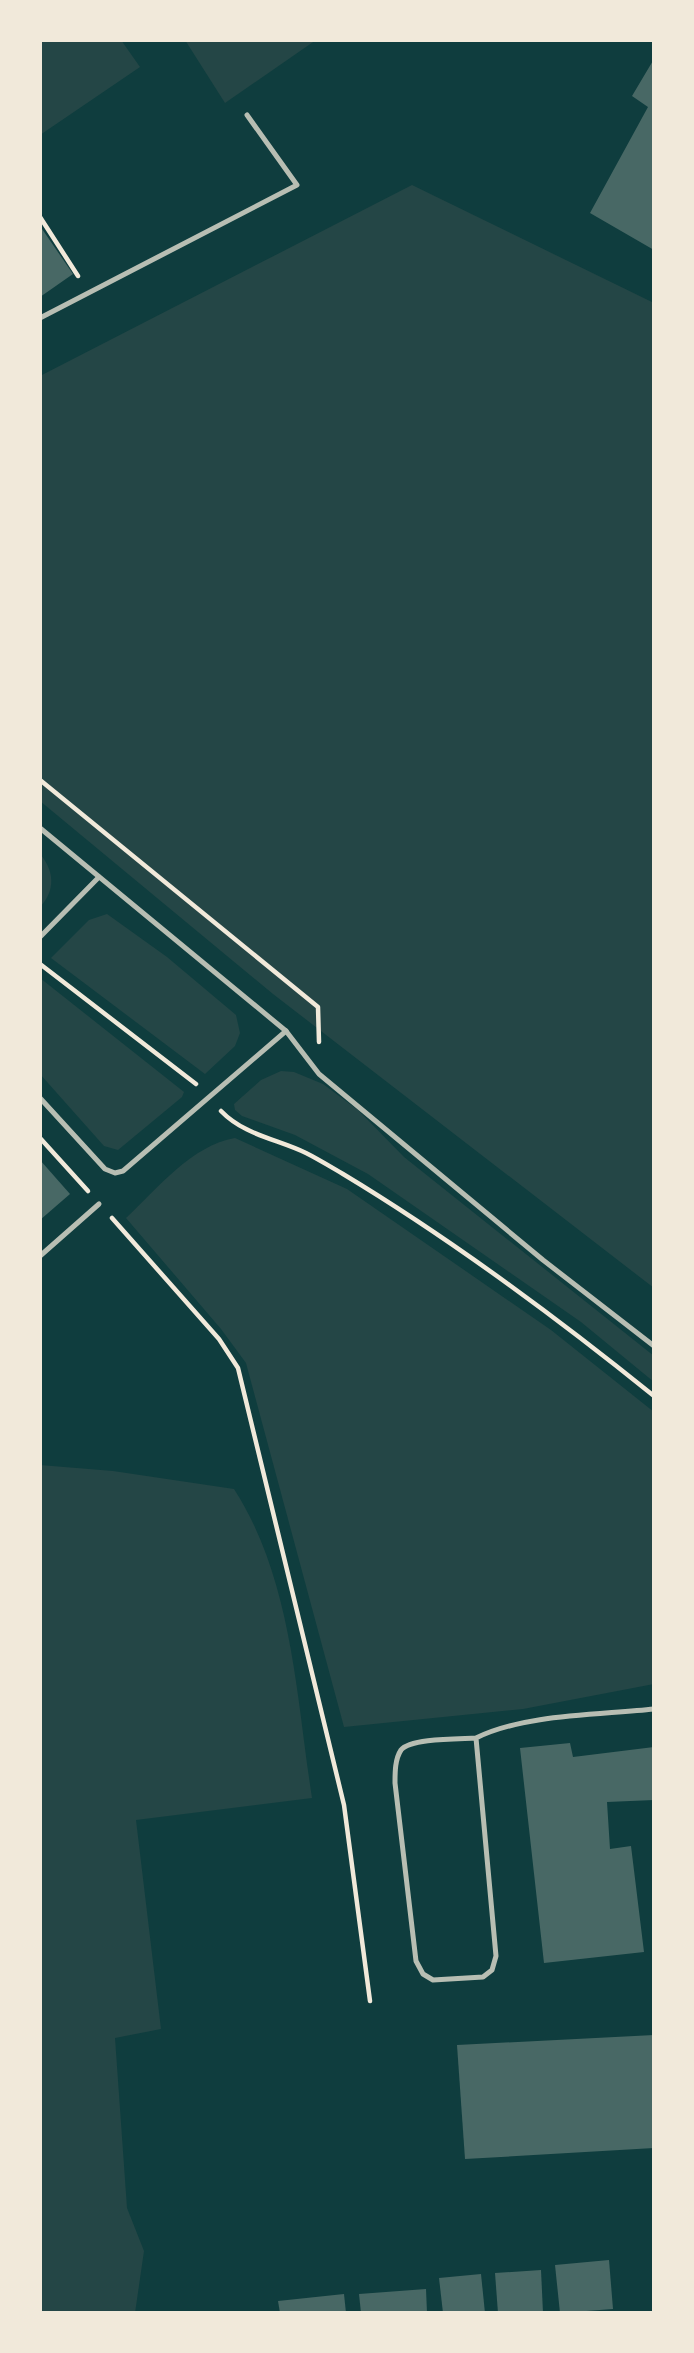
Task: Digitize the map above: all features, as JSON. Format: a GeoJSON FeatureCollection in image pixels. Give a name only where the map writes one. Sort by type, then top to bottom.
{"type":"FeatureCollection","features":[{"type":"Feature","properties":{"kind":"lane"},"geometry":{"type":"LineString","coordinates":[[40,318],[297,185],[247,115]]}},
{"type":"Feature","properties":{"kind":"lane"},"geometry":{"type":"LineString","coordinates":[[40,828],[286,1031],[319,1074],[543,1260],[654,1346]]}},
{"type":"Feature","properties":{"kind":"lane"},"geometry":{"type":"LineString","coordinates":[[40,937],[99,877]]}},
{"type":"Feature","properties":{"kind":"lane"},"geometry":{"type":"LineString","coordinates":[[40,1098],[105,1169],[115,1173],[124,1171],[286,1031]]}},
{"type":"Feature","properties":{"kind":"lane"},"geometry":{"type":"LineString","coordinates":[[40,1256],[99,1204]]}},
{"type":"Feature","properties":{"kind":"lane"},"geometry":{"type":"LineString","coordinates":[[476,1738],[496,1956],[492,1970],[483,1977],[433,1980],[423,1974],[416,1961],[395,1783],[396,1762],[402,1749],[411,1743],[476,1738],[492,1730],[533,1723],[654,1709]]}},
{"type":"Feature","properties":{"kind":"path"},"geometry":{"type":"LineString","coordinates":[[40,217],[87,293]]}},
{"type":"Feature","properties":{"kind":"path"},"geometry":{"type":"LineString","coordinates":[[40,780],[318,1007],[319,1074]]}},
{"type":"Feature","properties":{"kind":"path"},"geometry":{"type":"LineString","coordinates":[[40,964],[192,1080]]}},
{"type":"Feature","properties":{"kind":"path"},"geometry":{"type":"LineString","coordinates":[[231,1122],[266,1139],[304,1152],[344,1174],[571,1329],[654,1396]]}},
{"type":"Feature","properties":{"kind":"path"},"geometry":{"type":"LineString","coordinates":[[40,1138],[219,1339],[238,1368],[344,1805],[370,2001]]}},
{"type":"Feature","properties":{"kind":"shaded area"},"geometry":{"type":"Polygon","coordinates":[[[40,40],[121,40],[140,67],[40,135],[40,40]]]}},
{"type":"Feature","properties":{"kind":"shaded area"},"geometry":{"type":"Polygon","coordinates":[[[185,40],[316,40],[225,103],[185,40]]]}},
{"type":"Feature","properties":{"kind":"shaded area"},"geometry":{"type":"Polygon","coordinates":[[[412,185],[654,303],[654,1288],[273,994],[40,801],[40,376],[412,185]]]}},
{"type":"Feature","properties":{"kind":"shaded area"},"geometry":{"type":"Polygon","coordinates":[[[40,854],[50,873],[51,887],[40,907],[40,854]]]}},
{"type":"Feature","properties":{"kind":"shaded area"},"geometry":{"type":"Polygon","coordinates":[[[107,914],[167,957],[236,1015],[240,1033],[235,1046],[205,1074],[51,958],[89,920],[107,914]]]}},
{"type":"Feature","properties":{"kind":"shaded area"},"geometry":{"type":"Polygon","coordinates":[[[40,978],[184,1092],[182,1097],[118,1150],[104,1146],[40,1074],[40,978]]]}},
{"type":"Feature","properties":{"kind":"shaded area"},"geometry":{"type":"Polygon","coordinates":[[[281,1071],[294,1072],[323,1084],[358,1110],[404,1157],[654,1356],[654,1382],[581,1322],[368,1174],[295,1135],[242,1116],[235,1110],[234,1104],[261,1080],[281,1071]]]}},
{"type":"Feature","properties":{"kind":"shaded area"},"geometry":{"type":"Polygon","coordinates":[[[235,1138],[347,1189],[551,1330],[654,1412],[654,1684],[523,1709],[344,1727],[246,1363],[221,1329],[126,1218],[190,1159],[219,1142],[235,1138]]]}},
{"type":"Feature","properties":{"kind":"shaded area"},"geometry":{"type":"Polygon","coordinates":[[[40,1465],[113,1471],[234,1489],[253,1524],[280,1599],[296,1678],[312,1798],[136,1820],[161,2029],[115,2038],[127,2208],[144,2251],[135,2313],[40,2313],[40,1465]]]}},
{"type":"Feature","properties":{"kind":"building"},"geometry":{"type":"Polygon","coordinates":[[[654,59],[654,250],[590,213],[648,107],[632,96],[654,59]]]}},
{"type":"Feature","properties":{"kind":"building"},"geometry":{"type":"Polygon","coordinates":[[[40,226],[73,274],[40,297],[40,226]]]}},
{"type":"Feature","properties":{"kind":"building"},"geometry":{"type":"Polygon","coordinates":[[[40,1160],[70,1194],[40,1220],[40,1160]]]}},
{"type":"Feature","properties":{"kind":"building"},"geometry":{"type":"Polygon","coordinates":[[[570,1743],[573,1757],[654,1747],[654,1800],[607,1802],[610,1849],[631,1846],[644,1952],[544,1963],[520,1748],[570,1743]]]}},
{"type":"Feature","properties":{"kind":"building"},"geometry":{"type":"Polygon","coordinates":[[[654,2035],[654,2148],[465,2159],[457,2045],[654,2035]]]}},
{"type":"Feature","properties":{"kind":"building"},"geometry":{"type":"Polygon","coordinates":[[[609,2260],[613,2309],[560,2313],[555,2265],[609,2260]]]}},
{"type":"Feature","properties":{"kind":"building"},"geometry":{"type":"Polygon","coordinates":[[[541,2270],[543,2313],[498,2313],[495,2273],[541,2270]]]}},
{"type":"Feature","properties":{"kind":"building"},"geometry":{"type":"Polygon","coordinates":[[[481,2274],[485,2313],[443,2313],[439,2278],[481,2274]]]}},
{"type":"Feature","properties":{"kind":"building"},"geometry":{"type":"Polygon","coordinates":[[[426,2289],[427,2313],[361,2313],[359,2294],[426,2289]]]}},
{"type":"Feature","properties":{"kind":"building"},"geometry":{"type":"Polygon","coordinates":[[[344,2294],[346,2313],[280,2313],[278,2301],[344,2294]]]}}]}
